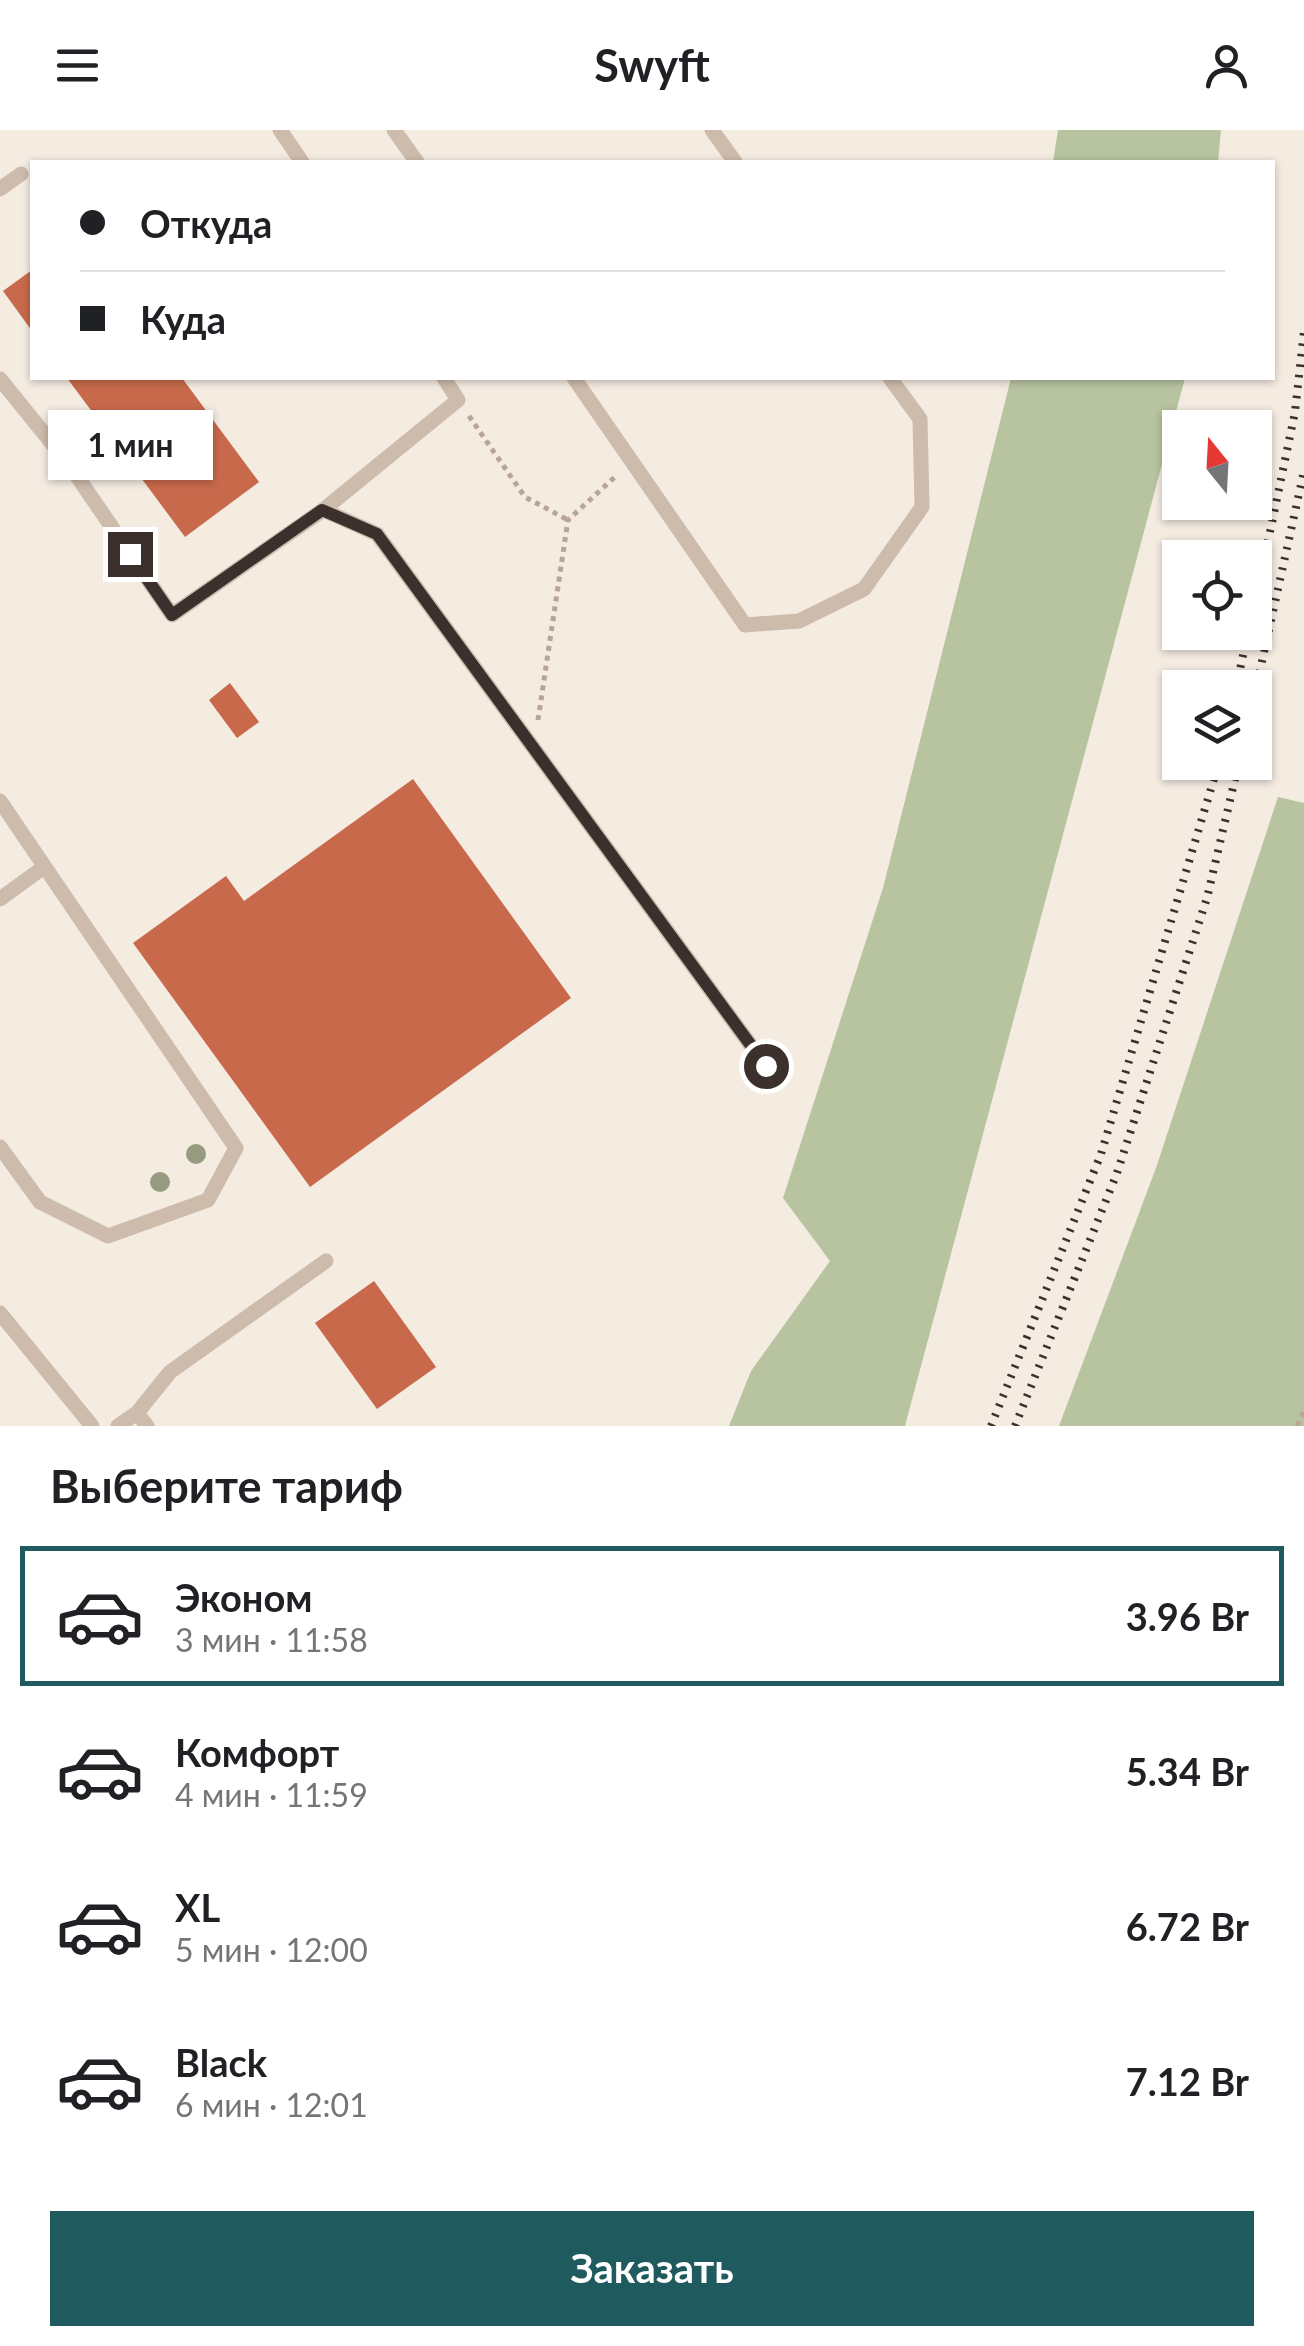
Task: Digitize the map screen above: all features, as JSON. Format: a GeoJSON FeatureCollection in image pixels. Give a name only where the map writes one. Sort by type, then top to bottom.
{"type":"FeatureCollection","features":[{"type":"Feature","properties":{"kind":"lane"},"geometry":{"type":"LineString","coordinates":[[280,130],[301,160]]}},
{"type":"Feature","properties":{"kind":"lane"},"geometry":{"type":"LineString","coordinates":[[394,130],[416,160]]}},
{"type":"Feature","properties":{"kind":"lane"},"geometry":{"type":"LineString","coordinates":[[712,130],[734,160]]}},
{"type":"Feature","properties":{"kind":"lane"},"geometry":{"type":"LineString","coordinates":[[0,189],[21,174]]}},
{"type":"Feature","properties":{"kind":"lane"},"geometry":{"type":"LineString","coordinates":[[0,379],[68,464],[172,615],[322,510],[458,400],[445,380]]}},
{"type":"Feature","properties":{"kind":"lane"},"geometry":{"type":"LineString","coordinates":[[575,380],[634,459],[745,625],[799,621],[864,589],[922,506],[920,419],[891,380]]}},
{"type":"Feature","properties":{"kind":"lane"},"geometry":{"type":"LineString","coordinates":[[322,510],[377,534],[766,1066]]}},
{"type":"Feature","properties":{"kind":"lane"},"geometry":{"type":"LineString","coordinates":[[0,801],[236,1148],[208,1200],[108,1236],[40,1202],[0,1147]]}},
{"type":"Feature","properties":{"kind":"lane"},"geometry":{"type":"LineString","coordinates":[[0,899],[44,867]]}},
{"type":"Feature","properties":{"kind":"lane"},"geometry":{"type":"LineString","coordinates":[[118,1426],[142,1419],[170,1372],[326,1260]]}},
{"type":"Feature","properties":{"kind":"lane"},"geometry":{"type":"LineString","coordinates":[[0,1314],[92,1426]]}},
{"type":"Feature","properties":{"kind":"path"},"geometry":{"type":"LineString","coordinates":[[458,400],[526,496],[568,520]]}},
{"type":"Feature","properties":{"kind":"path"},"geometry":{"type":"LineString","coordinates":[[534,748],[568,520],[634,459]]}},
{"type":"Feature","properties":{"kind":"path"},"geometry":{"type":"LineString","coordinates":[[1298,1426],[1304,1411]]}},
{"type":"Feature","properties":{"kind":"green space"},"geometry":{"type":"Polygon","coordinates":[[[1058,130],[1221,130],[1218,160],[1053,160],[1058,130]]]}},
{"type":"Feature","properties":{"kind":"green space"},"geometry":{"type":"Polygon","coordinates":[[[1010,380],[1184,380],[1176,410],[1162,410],[1162,464],[905,1426],[729,1426],[751,1371],[830,1261],[783,1198],[883,888],[1010,380]]]}},
{"type":"Feature","properties":{"kind":"green space"},"geometry":{"type":"Polygon","coordinates":[[[1278,797],[1304,803],[1304,1426],[1059,1426],[1156,1168],[1278,797]]]}},
{"type":"Feature","properties":{"kind":"building"},"geometry":{"type":"Polygon","coordinates":[[[30,271],[30,328],[3,291],[30,271]]]}},
{"type":"Feature","properties":{"kind":"building"},"geometry":{"type":"Polygon","coordinates":[[[68,380],[183,380],[259,482],[185,537],[68,380]]]}},
{"type":"Feature","properties":{"kind":"building"},"geometry":{"type":"Polygon","coordinates":[[[230,683],[259,722],[237,738],[209,700],[230,683]]]}},
{"type":"Feature","properties":{"kind":"building"},"geometry":{"type":"Polygon","coordinates":[[[413,779],[571,998],[310,1187],[133,943],[226,876],[244,901],[413,779]]]}},
{"type":"Feature","properties":{"kind":"building"},"geometry":{"type":"Polygon","coordinates":[[[374,1281],[436,1367],[377,1409],[315,1323],[374,1281]]]}},
{"type":"Feature","properties":{"kind":"railway"},"geometry":{"type":"LineString","coordinates":[[1268,540],[1295,412],[1304,331]]}},
{"type":"Feature","properties":{"kind":"railway"},"geometry":{"type":"LineString","coordinates":[[1260,670],[1304,471]]}},
{"type":"Feature","properties":{"kind":"railway"},"geometry":{"type":"LineString","coordinates":[[1240,670],[1244,650]]}},
{"type":"Feature","properties":{"kind":"railway"},"geometry":{"type":"LineString","coordinates":[[991,1426],[1101,1154],[1214,780]]}},
{"type":"Feature","properties":{"kind":"railway"},"geometry":{"type":"LineString","coordinates":[[1015,1426],[1117,1173],[1207,898],[1235,780]]}},
{"type":"Feature","properties":{"kind":"route"},"geometry":{"type":"LineString","coordinates":[[130,554],[172,615],[322,510],[377,534],[766,1066]]}}]}
